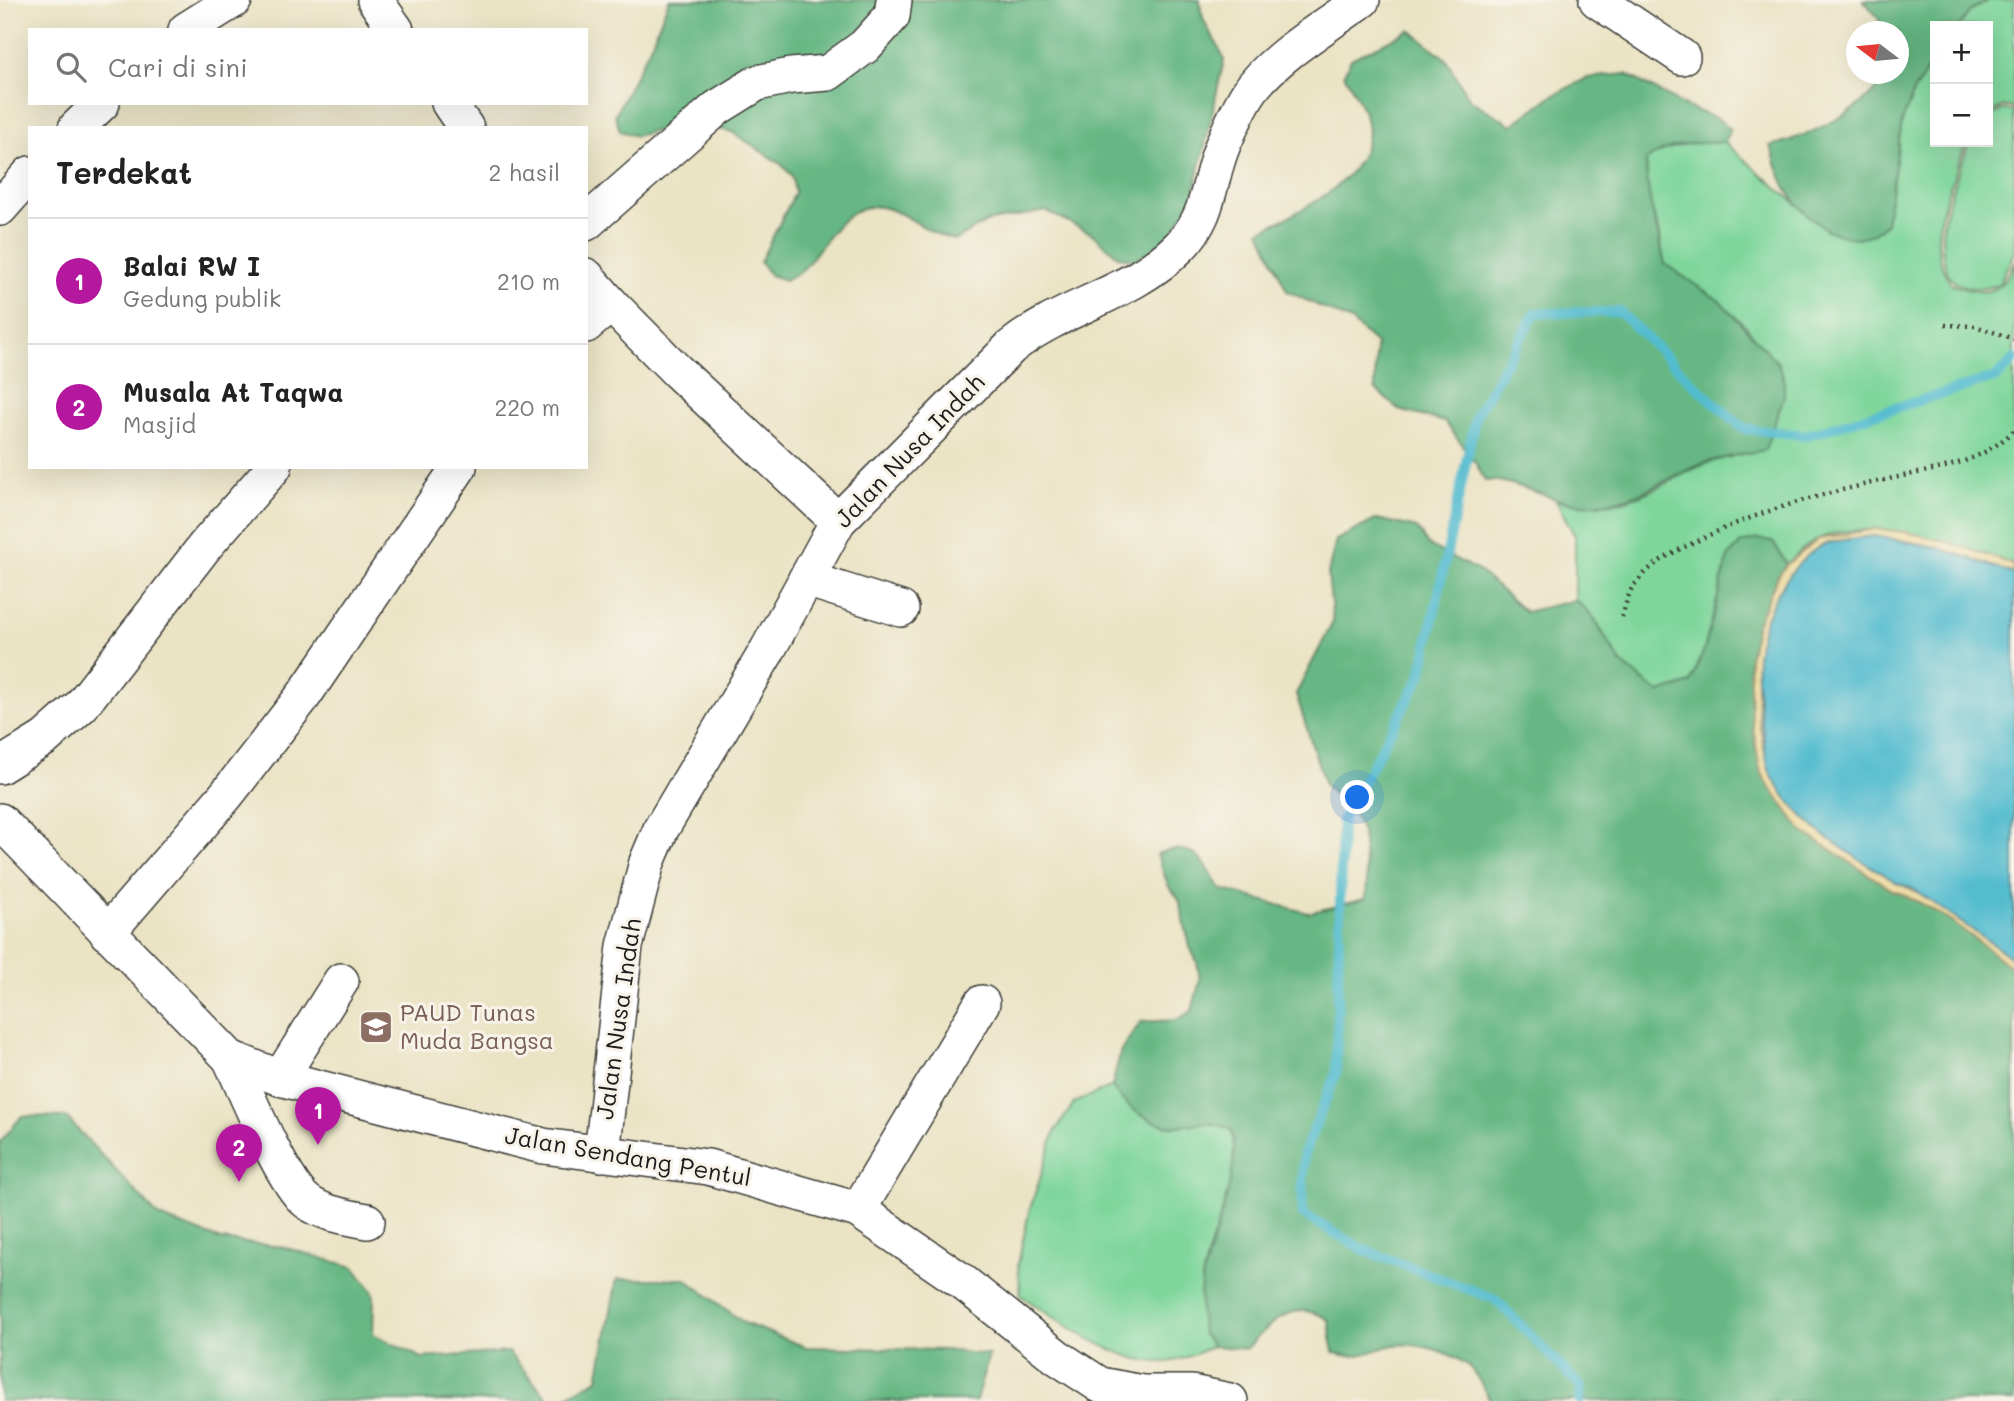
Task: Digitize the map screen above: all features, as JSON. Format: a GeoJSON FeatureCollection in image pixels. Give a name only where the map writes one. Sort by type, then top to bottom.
{"type":"FeatureCollection","features":[{"type":"Feature","properties":{"kind":"street"},"geometry":{"type":"LineString","coordinates":[[189,28],[234,0]]}},
{"type":"Feature","properties":{"kind":"street"},"geometry":{"type":"LineString","coordinates":[[374,0],[395,28]]}},
{"type":"Feature","properties":{"kind":"street"},"geometry":{"type":"LineString","coordinates":[[588,221],[717,108],[757,83],[828,73],[865,46],[892,16],[894,0]]}},
{"type":"Feature","properties":{"kind":"street","name":"Jalan Nusa Indah"},"geometry":{"type":"LineString","coordinates":[[602,1154],[625,946],[647,862],[661,829],[838,521],[1011,347],[1031,331],[1138,280],[1179,247],[1201,221],[1223,144],[1249,92],[1286,55],[1363,0]]}},
{"type":"Feature","properties":{"kind":"street"},"geometry":{"type":"LineString","coordinates":[[1597,0],[1682,58]]}},
{"type":"Feature","properties":{"kind":"street"},"geometry":{"type":"LineString","coordinates":[[78,126],[101,105]]}},
{"type":"Feature","properties":{"kind":"street"},"geometry":{"type":"LineString","coordinates":[[105,105],[120,126]]}},
{"type":"Feature","properties":{"kind":"street"},"geometry":{"type":"LineString","coordinates":[[450,105],[465,126]]}},
{"type":"Feature","properties":{"kind":"street"},"geometry":{"type":"LineString","coordinates":[[0,208],[28,176]]}},
{"type":"Feature","properties":{"kind":"street"},"geometry":{"type":"LineString","coordinates":[[588,282],[598,314],[677,371],[838,521]]}},
{"type":"Feature","properties":{"kind":"street"},"geometry":{"type":"LineString","coordinates":[[0,766],[45,738],[80,706],[205,546],[272,469]]}},
{"type":"Feature","properties":{"kind":"street"},"geometry":{"type":"LineString","coordinates":[[107,933],[227,794],[304,695],[458,469]]}},
{"type":"Feature","properties":{"kind":"street"},"geometry":{"type":"LineString","coordinates":[[806,579],[901,609]]}},
{"type":"Feature","properties":{"kind":"street","name":"Jalan Sendang Pentul"},"geometry":{"type":"LineString","coordinates":[[0,821],[230,1058],[280,1078],[542,1146],[736,1173],[858,1210],[960,1280],[1100,1393],[1192,1392],[1230,1401]]}},
{"type":"Feature","properties":{"kind":"street"},"geometry":{"type":"LineString","coordinates":[[280,1078],[341,981]]}},
{"type":"Feature","properties":{"kind":"street"},"geometry":{"type":"LineString","coordinates":[[858,1210],[982,1003]]}},
{"type":"Feature","properties":{"kind":"street"},"geometry":{"type":"LineString","coordinates":[[230,1058],[279,1158],[303,1198],[336,1214],[367,1222]]}},
{"type":"Feature","properties":{"kind":"path"},"geometry":{"type":"LineString","coordinates":[[1945,324],[1975,326],[2014,339]]}},
{"type":"Feature","properties":{"kind":"path"},"geometry":{"type":"LineString","coordinates":[[1622,617],[1633,585],[1645,573],[1673,552],[1716,530],[1764,511],[1945,468],[1975,457],[2014,430]]}},
{"type":"Feature","properties":{"kind":"green space"},"geometry":{"type":"Polygon","coordinates":[[[669,0],[1200,0],[1202,16],[1224,60],[1192,202],[1162,246],[1134,260],[1118,256],[1091,233],[1046,211],[986,222],[956,240],[936,234],[891,210],[867,207],[844,219],[798,273],[785,280],[770,275],[760,262],[795,193],[792,176],[782,165],[732,132],[716,128],[683,124],[635,136],[620,131],[615,115],[649,49],[669,0]]]}},
{"type":"Feature","properties":{"kind":"green space"},"geometry":{"type":"Polygon","coordinates":[[[1863,0],[1991,0],[1972,9],[1963,21],[1930,21],[1930,66],[1914,91],[1902,122],[1886,223],[1874,233],[1848,237],[1823,226],[1800,207],[1784,185],[1770,146],[1801,136],[1835,120],[1866,99],[1879,84],[1909,84],[1909,21],[1879,21],[1863,0]]]}},
{"type":"Feature","properties":{"kind":"green space"},"geometry":{"type":"Polygon","coordinates":[[[1991,0],[2014,0],[2014,107],[2002,107],[1993,112],[1993,21],[1963,21],[1972,9],[1991,0]]]}},
{"type":"Feature","properties":{"kind":"green space"},"geometry":{"type":"Polygon","coordinates":[[[1410,30],[1446,59],[1470,100],[1512,125],[1550,97],[1587,78],[1626,74],[1687,107],[1718,119],[1730,129],[1725,143],[1684,144],[1664,150],[1646,161],[1648,188],[1665,264],[1721,302],[1778,363],[1784,379],[1784,396],[1765,450],[1710,462],[1638,494],[1593,504],[1564,501],[1508,483],[1485,481],[1445,422],[1399,410],[1375,389],[1376,344],[1351,321],[1287,291],[1260,231],[1309,206],[1352,171],[1361,156],[1368,132],[1361,106],[1344,74],[1351,59],[1410,30]]]}},
{"type":"Feature","properties":{"kind":"green space"},"geometry":{"type":"Polygon","coordinates":[[[1930,66],[1930,147],[1964,147],[1947,194],[1939,231],[1938,249],[1942,267],[1951,284],[1973,291],[1990,290],[2003,281],[2014,261],[2014,565],[1944,542],[1892,531],[1843,532],[1821,538],[1807,546],[1787,564],[1772,541],[1741,543],[1728,557],[1705,647],[1691,683],[1659,693],[1621,663],[1593,617],[1575,600],[1575,536],[1556,501],[1591,504],[1618,502],[1640,496],[1703,465],[1731,457],[1755,339],[1745,325],[1707,292],[1678,276],[1664,264],[1659,230],[1648,198],[1646,161],[1659,151],[1692,143],[1725,143],[1827,230],[1859,238],[1886,222],[1902,122],[1914,91],[1930,66]]]}},
{"type":"Feature","properties":{"kind":"green space"},"geometry":{"type":"Polygon","coordinates":[[[2002,110],[2014,110],[2014,253],[1999,284],[1972,288],[1958,284],[1948,275],[1943,257],[1943,223],[1967,147],[1993,147],[1993,114],[2002,110]]]}},
{"type":"Feature","properties":{"kind":"green space"},"geometry":{"type":"Polygon","coordinates":[[[1377,519],[1417,528],[1428,545],[1479,571],[1525,612],[1575,600],[1593,617],[1621,663],[1659,693],[1691,683],[1705,647],[1728,557],[1741,543],[1758,539],[1772,541],[1787,564],[1777,578],[1757,624],[1749,659],[1756,749],[1801,830],[1894,891],[1940,915],[2014,970],[2014,1401],[1491,1401],[1471,1368],[1452,1356],[1433,1349],[1403,1344],[1350,1356],[1333,1352],[1329,1320],[1316,1313],[1304,1311],[1283,1316],[1246,1349],[1213,1346],[1202,1333],[1201,1284],[1233,1165],[1231,1129],[1210,1123],[1173,1126],[1157,1123],[1127,1104],[1112,1086],[1121,1050],[1141,1022],[1176,1020],[1192,1011],[1200,980],[1179,899],[1168,885],[1157,854],[1180,849],[1188,851],[1202,861],[1220,889],[1308,913],[1365,899],[1367,884],[1362,832],[1356,817],[1325,785],[1296,694],[1333,622],[1328,573],[1336,540],[1377,519]]]}},
{"type":"Feature","properties":{"kind":"green space"},"geometry":{"type":"Polygon","coordinates":[[[1112,1086],[1127,1104],[1157,1123],[1179,1126],[1210,1123],[1231,1129],[1233,1166],[1224,1206],[1205,1266],[1201,1290],[1202,1333],[1213,1346],[1173,1361],[1149,1361],[1110,1349],[1021,1296],[1018,1264],[1029,1212],[1055,1132],[1074,1103],[1112,1086]]]}},
{"type":"Feature","properties":{"kind":"green space"},"geometry":{"type":"Polygon","coordinates":[[[22,1116],[66,1117],[159,1217],[221,1240],[283,1247],[354,1267],[374,1293],[373,1334],[422,1358],[508,1352],[551,1401],[0,1401],[0,1142],[22,1116]]]}},
{"type":"Feature","properties":{"kind":"green space"},"geometry":{"type":"Polygon","coordinates":[[[617,1279],[686,1279],[744,1323],[806,1347],[944,1350],[989,1355],[976,1401],[558,1401],[598,1379],[617,1279]]]}},
{"type":"Feature","properties":{"kind":"sand"},"geometry":{"type":"Polygon","coordinates":[[[1874,529],[1910,533],[1963,547],[2014,565],[2014,574],[1948,551],[1880,538],[1833,542],[1814,551],[1782,588],[1762,639],[1757,695],[1765,751],[1772,777],[1897,883],[1941,906],[2002,950],[2014,960],[2014,970],[1940,915],[1894,891],[1801,830],[1765,780],[1759,765],[1751,713],[1749,659],[1757,624],[1777,578],[1787,564],[1819,539],[1874,529]]]}},
{"type":"Feature","properties":{"kind":"water"},"geometry":{"type":"Polygon","coordinates":[[[1874,536],[1936,547],[2014,574],[2014,959],[1913,889],[1897,883],[1828,838],[1798,812],[1768,767],[1758,694],[1757,657],[1768,613],[1792,572],[1813,551],[1834,542],[1874,536]]]}},
{"type":"Feature","properties":{"kind":"waterway"},"geometry":{"type":"LineString","coordinates":[[1580,1401],[1581,1387],[1495,1299],[1364,1250],[1302,1214],[1304,1153],[1336,1074],[1342,820],[1421,676],[1476,415],[1535,313],[1620,312],[1744,429],[1807,435],[1997,377],[2014,359]]}},
{"type":"Feature","properties":{"kind":"place","name":"PAUD Tunas Muda Bangsa"},"geometry":{"type":"Point","coordinates":[376,1027]}},
{"type":"Feature","properties":{"kind":"place","name":"Balai RW I"},"geometry":{"type":"Point","coordinates":[318,1145]}},
{"type":"Feature","properties":{"kind":"place","name":"Musala At Taqwa"},"geometry":{"type":"Point","coordinates":[239,1182]}}]}
